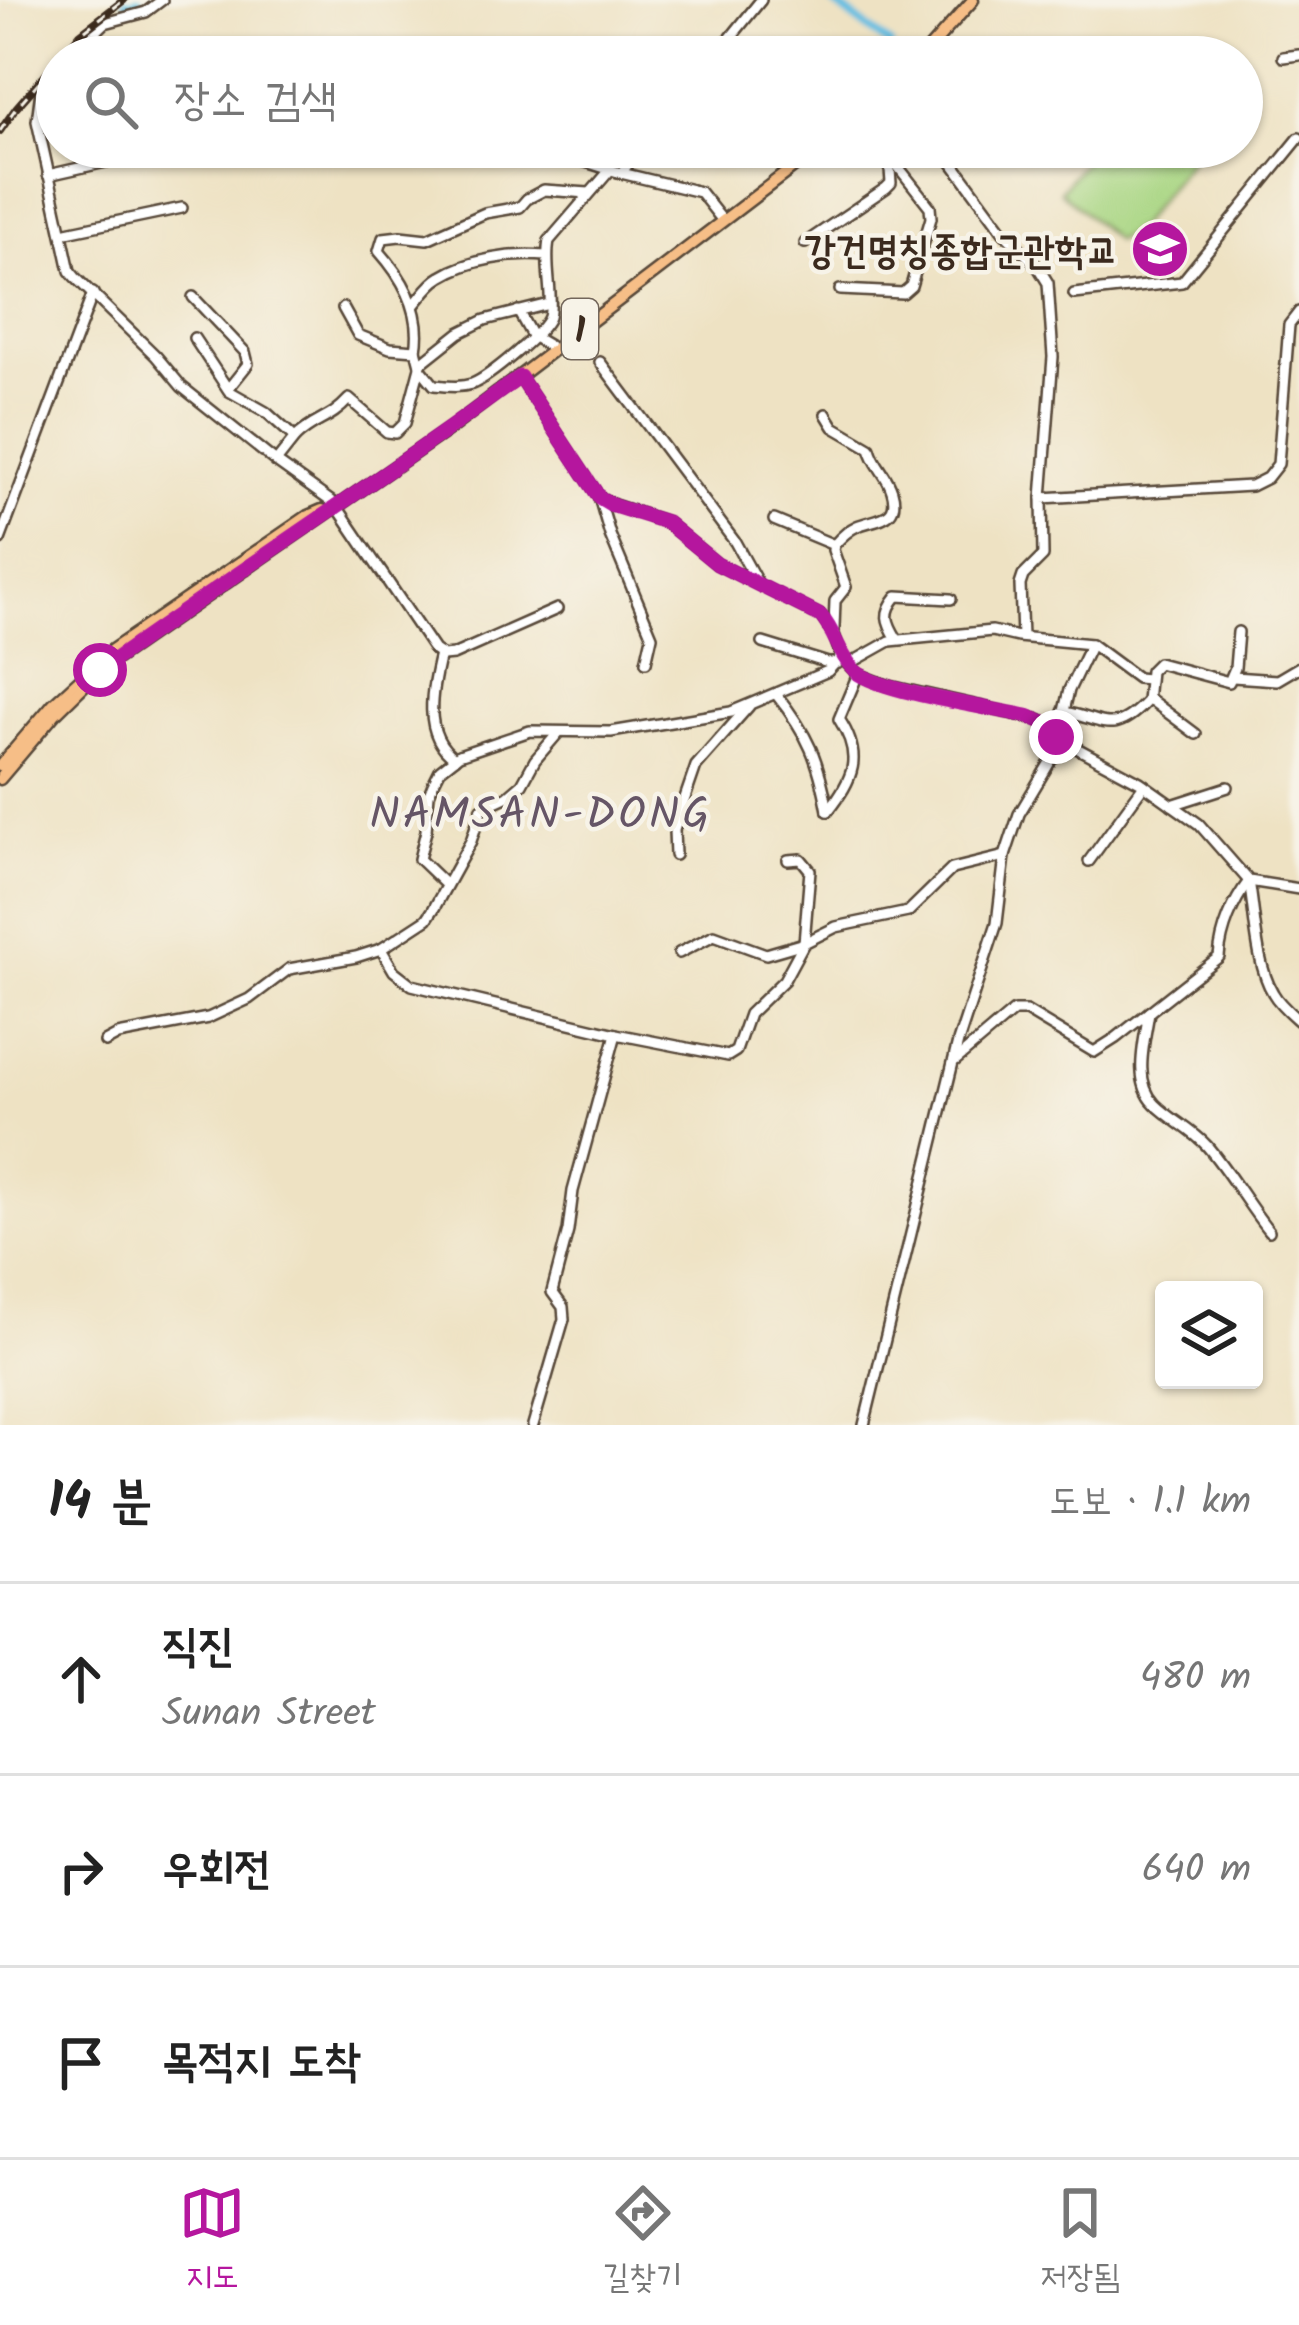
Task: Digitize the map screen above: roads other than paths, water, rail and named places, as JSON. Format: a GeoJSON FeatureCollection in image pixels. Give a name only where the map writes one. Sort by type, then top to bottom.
{"type":"FeatureCollection","features":[{"type":"Feature","properties":{"kind":"main road"},"geometry":{"type":"LineString","coordinates":[[941,36],[973,0]]}},
{"type":"Feature","properties":{"kind":"main road","name":"1"},"geometry":{"type":"LineString","coordinates":[[0,779],[100,670],[455,425],[792,168]]}},
{"type":"Feature","properties":{"kind":"main road","name":"1"},"geometry":{"type":"LineString","coordinates":[[0,766],[52,704],[112,650],[308,516],[336,505]]}},
{"type":"Feature","properties":{"kind":"street"},"geometry":{"type":"LineString","coordinates":[[92,36],[105,23],[146,12],[162,0]]}},
{"type":"Feature","properties":{"kind":"street"},"geometry":{"type":"LineString","coordinates":[[732,36],[761,0]]}},
{"type":"Feature","properties":{"kind":"street"},"geometry":{"type":"LineString","coordinates":[[1283,57],[1299,55]]}},
{"type":"Feature","properties":{"kind":"street"},"geometry":{"type":"LineString","coordinates":[[1074,294],[1182,282],[1299,138]]}},
{"type":"Feature","properties":{"kind":"street"},"geometry":{"type":"LineString","coordinates":[[47,168],[70,271],[182,387],[336,505],[434,650],[453,655],[557,609]]}},
{"type":"Feature","properties":{"kind":"street"},"geometry":{"type":"LineString","coordinates":[[48,175],[81,168]]}},
{"type":"Feature","properties":{"kind":"street"},"geometry":{"type":"LineString","coordinates":[[606,168],[700,192],[723,220]]}},
{"type":"Feature","properties":{"kind":"street"},"geometry":{"type":"LineString","coordinates":[[590,193],[544,190],[520,207],[485,213],[427,239],[383,238],[379,251],[395,269],[414,305],[419,332],[416,350],[434,385],[473,383],[498,369],[538,333],[549,316],[549,241],[590,193],[619,168]]}},
{"type":"Feature","properties":{"kind":"street"},"geometry":{"type":"LineString","coordinates":[[805,243],[886,188],[892,168]]}},
{"type":"Feature","properties":{"kind":"street"},"geometry":{"type":"LineString","coordinates":[[840,290],[903,293],[910,286],[931,218],[930,208],[905,168]]}},
{"type":"Feature","properties":{"kind":"street"},"geometry":{"type":"LineString","coordinates":[[957,168],[1048,283],[1053,356],[1042,499],[1043,556],[1020,585],[1022,637]]}},
{"type":"Feature","properties":{"kind":"street"},"geometry":{"type":"LineString","coordinates":[[62,233],[182,208]]}},
{"type":"Feature","properties":{"kind":"street"},"geometry":{"type":"LineString","coordinates":[[414,305],[436,279],[453,271],[495,258],[546,256]]}},
{"type":"Feature","properties":{"kind":"street"},"geometry":{"type":"LineString","coordinates":[[0,540],[93,293]]}},
{"type":"Feature","properties":{"kind":"street"},"geometry":{"type":"LineString","coordinates":[[194,297],[245,352],[248,364],[228,389]]}},
{"type":"Feature","properties":{"kind":"street"},"geometry":{"type":"LineString","coordinates":[[276,462],[312,422],[332,417],[349,400],[387,433],[395,433],[405,423],[420,365],[459,333],[485,320],[548,304]]}},
{"type":"Feature","properties":{"kind":"street"},"geometry":{"type":"LineString","coordinates":[[343,308],[358,334],[390,348],[416,350]]}},
{"type":"Feature","properties":{"kind":"street"},"geometry":{"type":"LineString","coordinates":[[518,311],[532,336],[554,349]]}},
{"type":"Feature","properties":{"kind":"street"},"geometry":{"type":"LineString","coordinates":[[1042,499],[1251,486],[1267,478],[1278,464],[1288,325],[1299,311]]}},
{"type":"Feature","properties":{"kind":"street"},"geometry":{"type":"LineString","coordinates":[[194,338],[228,389],[266,412],[295,438]]}},
{"type":"Feature","properties":{"kind":"street"},"geometry":{"type":"LineString","coordinates":[[600,362],[735,542],[757,584]]}},
{"type":"Feature","properties":{"kind":"street"},"geometry":{"type":"LineString","coordinates":[[520,377],[599,497],[652,636],[646,662]]}},
{"type":"Feature","properties":{"kind":"street"},"geometry":{"type":"LineString","coordinates":[[826,414],[834,427],[870,448],[894,502],[882,519],[852,529],[834,544],[846,587],[835,601],[834,634]]}},
{"type":"Feature","properties":{"kind":"street"},"geometry":{"type":"LineString","coordinates":[[599,497],[666,522],[717,564],[821,616],[834,634],[843,661]]}},
{"type":"Feature","properties":{"kind":"street"},"geometry":{"type":"LineString","coordinates":[[774,520],[834,544]]}},
{"type":"Feature","properties":{"kind":"street"},"geometry":{"type":"LineString","coordinates":[[897,639],[886,621],[897,596],[951,599]]}},
{"type":"Feature","properties":{"kind":"street"},"geometry":{"type":"LineString","coordinates":[[446,884],[419,859],[429,794],[440,770],[455,758],[521,732],[620,731],[748,706],[897,639],[992,631],[1091,644],[1137,678],[1148,679]]}},
{"type":"Feature","properties":{"kind":"street"},"geometry":{"type":"LineString","coordinates":[[1063,712],[1108,726],[1126,720],[1148,698],[1148,679],[1158,663],[1229,682],[1238,632]]}},
{"type":"Feature","properties":{"kind":"street"},"geometry":{"type":"LineString","coordinates":[[763,643],[843,661],[858,674],[890,686],[1027,716],[1144,784],[1199,824],[1249,881],[1267,982],[1277,1000],[1299,1021]]}},
{"type":"Feature","properties":{"kind":"street"},"geometry":{"type":"LineString","coordinates":[[864,1425],[952,1063],[997,923],[1005,856],[1019,814],[1053,757],[1076,671],[1091,644]]}},
{"type":"Feature","properties":{"kind":"street"},"geometry":{"type":"LineString","coordinates":[[440,654],[430,700],[432,714],[442,747],[455,758]]}},
{"type":"Feature","properties":{"kind":"street"},"geometry":{"type":"LineString","coordinates":[[1232,677],[1277,680],[1299,667]]}},
{"type":"Feature","properties":{"kind":"street"},"geometry":{"type":"LineString","coordinates":[[776,694],[811,746],[828,811],[850,782],[854,761],[849,733],[839,718],[858,674]]}},
{"type":"Feature","properties":{"kind":"street"},"geometry":{"type":"LineString","coordinates":[[1148,698],[1196,734]]}},
{"type":"Feature","properties":{"kind":"street"},"geometry":{"type":"LineString","coordinates":[[675,855],[674,830],[696,766],[748,706]]}},
{"type":"Feature","properties":{"kind":"street"},"geometry":{"type":"LineString","coordinates":[[105,1042],[208,1018],[250,999],[289,969],[381,949],[427,919],[471,841],[482,808],[522,784],[559,732]]}},
{"type":"Feature","properties":{"kind":"street"},"geometry":{"type":"LineString","coordinates":[[1089,861],[1144,784]]}},
{"type":"Feature","properties":{"kind":"street"},"geometry":{"type":"LineString","coordinates":[[1172,805],[1228,787]]}},
{"type":"Feature","properties":{"kind":"street"},"geometry":{"type":"LineString","coordinates":[[679,953],[714,935],[766,954],[804,943],[836,927],[908,912],[952,869],[1005,856]]}},
{"type":"Feature","properties":{"kind":"street"},"geometry":{"type":"LineString","coordinates":[[381,949],[394,971],[412,985],[721,1057],[738,1046],[745,1019],[784,980],[804,943],[810,870],[801,859],[788,860]]}},
{"type":"Feature","properties":{"kind":"street"},"geometry":{"type":"LineString","coordinates":[[952,1063],[1014,1011],[1026,1011],[1094,1052],[1219,957],[1237,897],[1249,881]]}},
{"type":"Feature","properties":{"kind":"street"},"geometry":{"type":"LineString","coordinates":[[1249,881],[1299,889]]}},
{"type":"Feature","properties":{"kind":"street"},"geometry":{"type":"LineString","coordinates":[[1149,1012],[1141,1068],[1150,1097],[1206,1145],[1269,1231]]}},
{"type":"Feature","properties":{"kind":"street"},"geometry":{"type":"LineString","coordinates":[[533,1425],[564,1319],[563,1307],[552,1292],[573,1191],[616,1034]]}},
{"type":"Feature","properties":{"kind":"waterway"},"geometry":{"type":"LineString","coordinates":[[126,2],[138,0]]}},
{"type":"Feature","properties":{"kind":"waterway"},"geometry":{"type":"LineString","coordinates":[[830,0],[878,36]]}},
{"type":"Feature","properties":{"kind":"railway"},"geometry":{"type":"LineString","coordinates":[[78,36],[124,0]]}},
{"type":"Feature","properties":{"kind":"railway"},"geometry":{"type":"LineString","coordinates":[[0,131],[36,85]]}},
{"type":"Feature","properties":{"kind":"place","name":"강건명칭종합군관학교"},"geometry":{"type":"Point","coordinates":[1160,249]}},
{"type":"Feature","properties":{"kind":"district","name":"NAMSAN-DONG"},"geometry":{"type":"Point","coordinates":[541,812]}}]}
